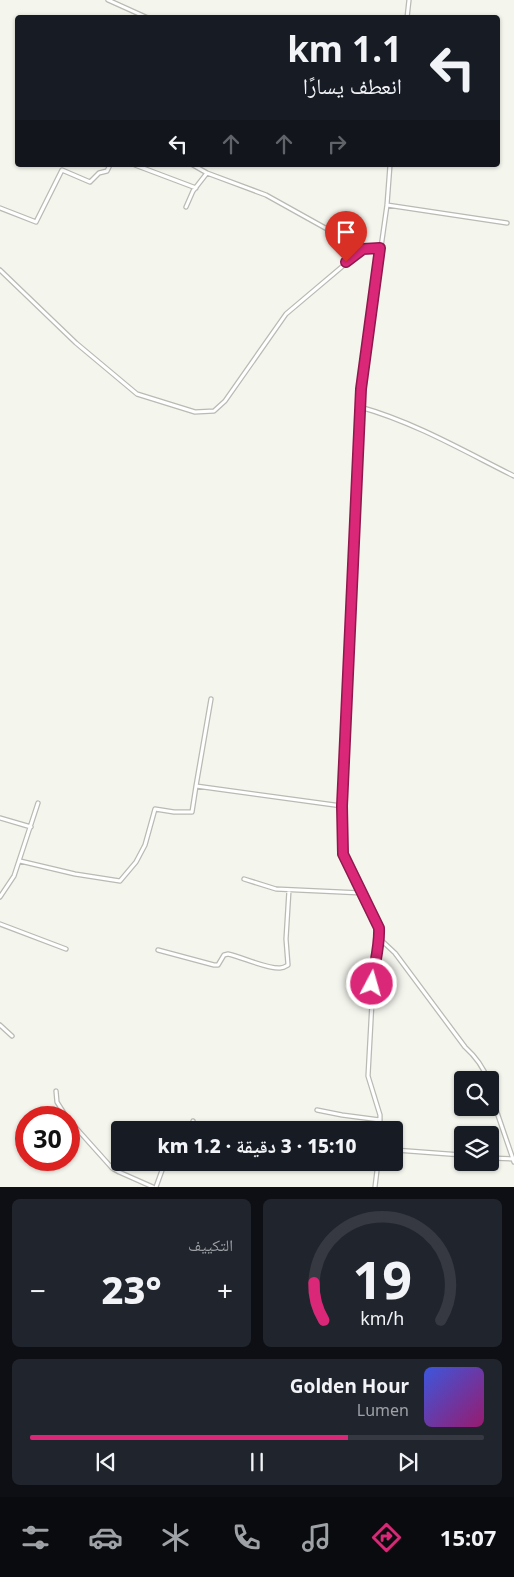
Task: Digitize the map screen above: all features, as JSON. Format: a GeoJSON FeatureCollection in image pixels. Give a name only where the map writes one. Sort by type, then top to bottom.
{"type":"FeatureCollection","features":[{"type":"Feature","properties":{"kind":"street"},"geometry":{"type":"LineString","coordinates":[[108,0],[141,15]]}},
{"type":"Feature","properties":{"kind":"street"},"geometry":{"type":"LineString","coordinates":[[407,15],[409,0]]}},
{"type":"Feature","properties":{"kind":"street"},"geometry":{"type":"LineString","coordinates":[[0,208],[36,222],[62,170],[89,182],[99,173],[107,171],[109,167]]}},
{"type":"Feature","properties":{"kind":"street"},"geometry":{"type":"LineString","coordinates":[[141,167],[196,188]]}},
{"type":"Feature","properties":{"kind":"street"},"geometry":{"type":"LineString","coordinates":[[196,167],[266,196],[363,249],[380,248]]}},
{"type":"Feature","properties":{"kind":"street"},"geometry":{"type":"LineString","coordinates":[[317,1110],[342,1116],[380,1120],[368,1076],[374,965],[380,939],[379,928],[343,854],[342,806],[361,389],[390,167]]}},
{"type":"Feature","properties":{"kind":"street"},"geometry":{"type":"LineString","coordinates":[[186,207],[207,173]]}},
{"type":"Feature","properties":{"kind":"street"},"geometry":{"type":"LineString","coordinates":[[386,205],[507,223]]}},
{"type":"Feature","properties":{"kind":"street"},"geometry":{"type":"LineString","coordinates":[[0,270],[76,343],[137,394],[195,412],[214,411],[225,401],[286,314],[363,249]]}},
{"type":"Feature","properties":{"kind":"street"},"geometry":{"type":"LineString","coordinates":[[360,406],[380,412],[437,437],[514,476]]}},
{"type":"Feature","properties":{"kind":"street"},"geometry":{"type":"LineString","coordinates":[[20,861],[75,874],[120,881],[136,862],[145,844],[155,809],[192,812],[211,700]]}},
{"type":"Feature","properties":{"kind":"street"},"geometry":{"type":"LineString","coordinates":[[196,786],[342,806]]}},
{"type":"Feature","properties":{"kind":"street"},"geometry":{"type":"LineString","coordinates":[[0,897],[14,876],[38,803]]}},
{"type":"Feature","properties":{"kind":"street"},"geometry":{"type":"LineString","coordinates":[[0,818],[31,827]]}},
{"type":"Feature","properties":{"kind":"street"},"geometry":{"type":"LineString","coordinates":[[244,879],[271,888],[362,894]]}},
{"type":"Feature","properties":{"kind":"street"},"geometry":{"type":"LineString","coordinates":[[158,950],[214,965],[218,965],[224,955],[228,954],[273,967],[285,967],[288,965],[286,938],[289,890]]}},
{"type":"Feature","properties":{"kind":"street"},"geometry":{"type":"LineString","coordinates":[[0,924],[66,949]]}},
{"type":"Feature","properties":{"kind":"street"},"geometry":{"type":"LineString","coordinates":[[380,939],[395,953],[485,1071]]}},
{"type":"Feature","properties":{"kind":"street"},"geometry":{"type":"LineString","coordinates":[[0,1025],[12,1036]]}},
{"type":"Feature","properties":{"kind":"street"},"geometry":{"type":"LineString","coordinates":[[56,1091],[57,1102],[60,1106]]}},
{"type":"Feature","properties":{"kind":"street"},"geometry":{"type":"LineString","coordinates":[[498,1116],[513,1161],[499,1159]]}},
{"type":"Feature","properties":{"kind":"street"},"geometry":{"type":"LineString","coordinates":[[80,1132],[112,1168],[119,1172],[155,1187],[161,1171]]}},
{"type":"Feature","properties":{"kind":"street"},"geometry":{"type":"LineString","coordinates":[[403,1151],[454,1154]]}},
{"type":"Feature","properties":{"kind":"street"},"geometry":{"type":"LineString","coordinates":[[375,1187],[377,1171]]}},
{"type":"Feature","properties":{"kind":"route"},"geometry":{"type":"LineString","coordinates":[[346,262],[363,249],[380,248],[361,389],[342,806],[343,854],[379,928],[380,939],[372,984]]}}]}
